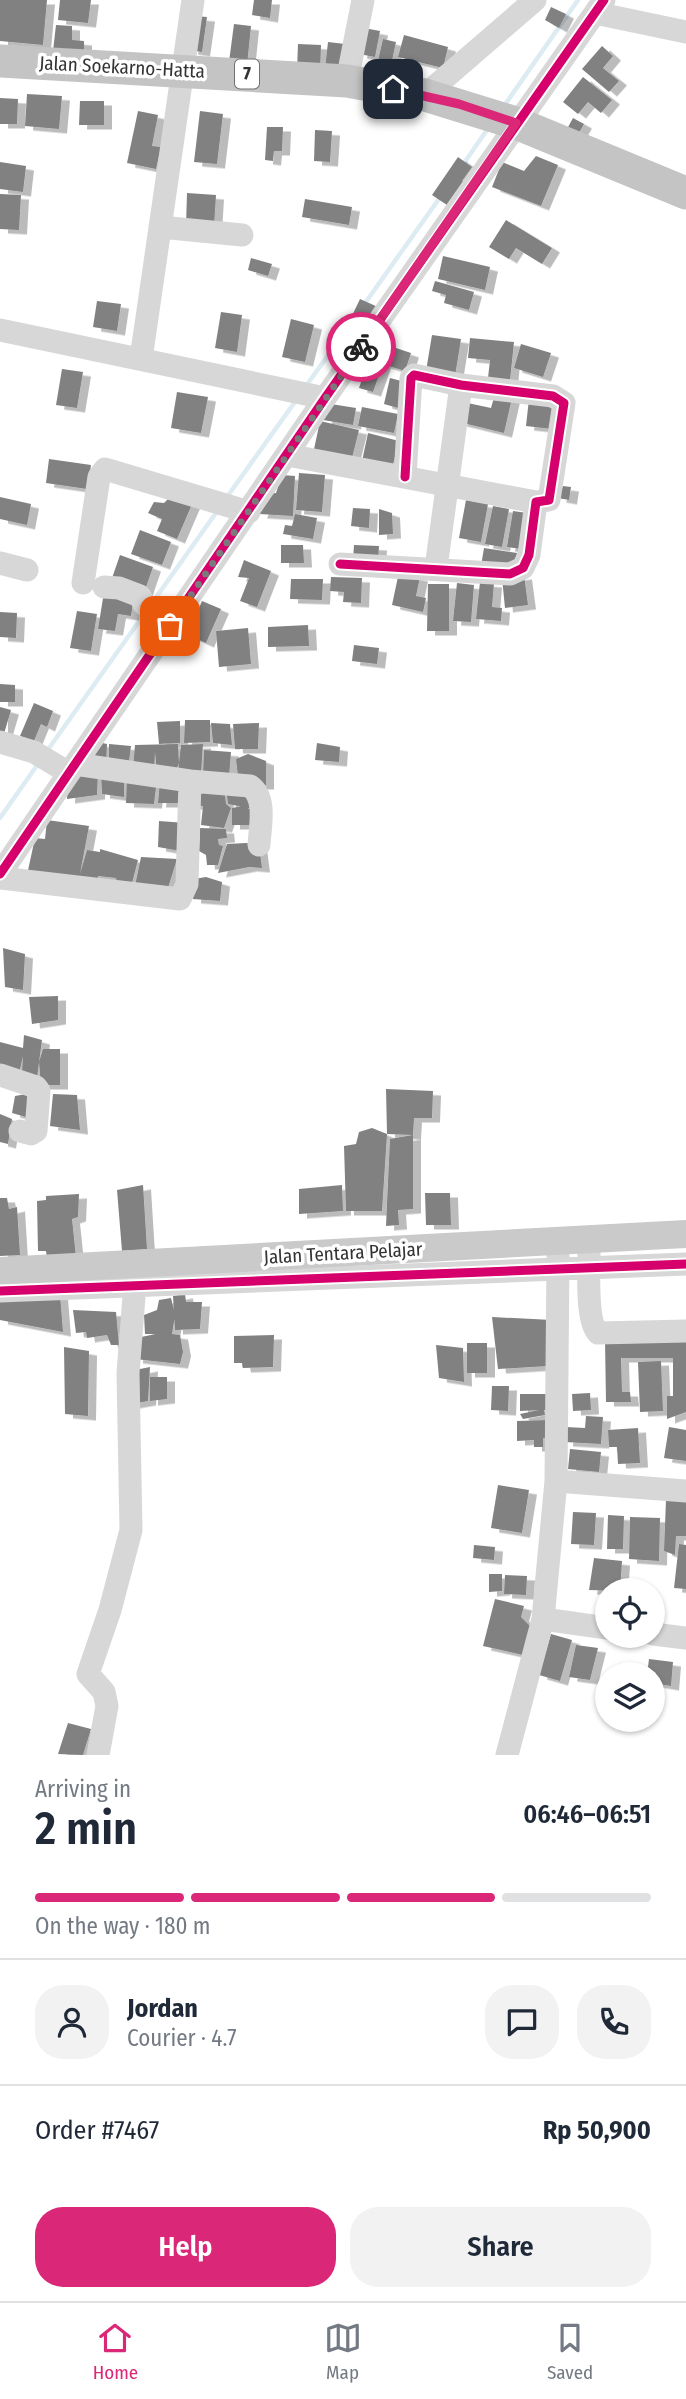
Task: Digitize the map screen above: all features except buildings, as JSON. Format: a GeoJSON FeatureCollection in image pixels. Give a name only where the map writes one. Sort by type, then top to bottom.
{"type":"FeatureCollection","features":[{"type":"Feature","properties":{"kind":"highway","name":"Jalan Soekarno-Hatta"},"geometry":{"type":"LineString","coordinates":[[0,61],[347,81],[425,95],[504,119],[686,193]]}},
{"type":"Feature","properties":{"kind":"main road","name":"Jalan Tentara Pelajar"},"geometry":{"type":"LineString","coordinates":[[0,1271],[135,1276],[557,1241],[686,1234]]}},
{"type":"Feature","properties":{"kind":"street"},"geometry":{"type":"LineString","coordinates":[[141,359],[192,0]]}},
{"type":"Feature","properties":{"kind":"street"},"geometry":{"type":"LineString","coordinates":[[347,81],[363,0]]}},
{"type":"Feature","properties":{"kind":"street"},"geometry":{"type":"LineString","coordinates":[[425,95],[535,0]]}},
{"type":"Feature","properties":{"kind":"street"},"geometry":{"type":"LineString","coordinates":[[190,781],[187,884],[180,899],[0,876],[57,763],[158,616],[249,512],[504,119],[600,6],[686,32]]}},
{"type":"Feature","properties":{"kind":"street"},"geometry":{"type":"LineString","coordinates":[[160,228],[242,235]]}},
{"type":"Feature","properties":{"kind":"street"},"geometry":{"type":"LineString","coordinates":[[0,330],[325,398]]}},
{"type":"Feature","properties":{"kind":"street"},"geometry":{"type":"LineString","coordinates":[[287,455],[536,502],[550,500],[565,403],[553,396],[461,385],[419,374],[412,377],[405,477]]}},
{"type":"Feature","properties":{"kind":"street"},"geometry":{"type":"LineString","coordinates":[[436,568],[461,385]]}},
{"type":"Feature","properties":{"kind":"street"},"geometry":{"type":"LineString","coordinates":[[158,616],[140,596],[119,588],[93,585],[99,477],[105,469],[249,512]]}},
{"type":"Feature","properties":{"kind":"street"},"geometry":{"type":"LineString","coordinates":[[340,564],[510,574],[523,568],[528,555],[536,502]]}},
{"type":"Feature","properties":{"kind":"street"},"geometry":{"type":"LineString","coordinates":[[0,563],[27,570]]}},
{"type":"Feature","properties":{"kind":"street"},"geometry":{"type":"LineString","coordinates":[[0,742],[57,763],[190,781],[250,786],[257,791],[261,806],[259,845]]}},
{"type":"Feature","properties":{"kind":"street"},"geometry":{"type":"LineString","coordinates":[[0,1075],[36,1087],[39,1091],[36,1131],[31,1134],[20,1131]]}},
{"type":"Feature","properties":{"kind":"street"},"geometry":{"type":"LineString","coordinates":[[588,1240],[591,1316],[598,1332],[686,1331]]}},
{"type":"Feature","properties":{"kind":"street"},"geometry":{"type":"LineString","coordinates":[[507,1755],[543,1619],[556,1481],[557,1241]]}},
{"type":"Feature","properties":{"kind":"street"},"geometry":{"type":"LineString","coordinates":[[0,1291],[135,1276],[558,1269],[686,1264]]}},
{"type":"Feature","properties":{"kind":"street"},"geometry":{"type":"LineString","coordinates":[[98,1755],[107,1706],[104,1692],[88,1674],[114,1597],[131,1530],[128,1373],[135,1276]]}},
{"type":"Feature","properties":{"kind":"street"},"geometry":{"type":"LineString","coordinates":[[556,1481],[686,1490]]}},
{"type":"Feature","properties":{"kind":"street"},"geometry":{"type":"LineString","coordinates":[[543,1619],[595,1626]]}},
{"type":"Feature","properties":{"kind":"street"},"geometry":{"type":"LineString","coordinates":[[665,1635],[686,1638]]}},
{"type":"Feature","properties":{"kind":"waterway"},"geometry":{"type":"LineString","coordinates":[[504,106],[578,0]]}},
{"type":"Feature","properties":{"kind":"waterway"},"geometry":{"type":"LineString","coordinates":[[462,166],[489,127]]}},
{"type":"Feature","properties":{"kind":"waterway"},"geometry":{"type":"LineString","coordinates":[[363,306],[441,196]]}},
{"type":"Feature","properties":{"kind":"waterway"},"geometry":{"type":"LineString","coordinates":[[306,386],[354,319]]}},
{"type":"Feature","properties":{"kind":"waterway"},"geometry":{"type":"LineString","coordinates":[[227,497],[297,399]]}},
{"type":"Feature","properties":{"kind":"waterway"},"geometry":{"type":"LineString","coordinates":[[152,603],[218,510]]}},
{"type":"Feature","properties":{"kind":"waterway"},"geometry":{"type":"LineString","coordinates":[[47,751],[145,613]]}},
{"type":"Feature","properties":{"kind":"waterway"},"geometry":{"type":"LineString","coordinates":[[0,818],[38,764]]}},
{"type":"Feature","properties":{"kind":"cycle path"},"geometry":{"type":"LineString","coordinates":[[0,874],[325,398],[604,0]]}},
{"type":"Feature","properties":{"kind":"cycle path"},"geometry":{"type":"LineString","coordinates":[[340,564],[510,574],[523,568],[529,555],[536,502],[549,500],[564,403],[553,396],[461,385],[414,375],[411,378],[405,477]]}},
{"type":"Feature","properties":{"kind":"cycle path"},"geometry":{"type":"LineString","coordinates":[[0,1291],[686,1264]]}},
{"type":"Feature","properties":{"kind":"way so far"},"geometry":{"type":"LineString","coordinates":[[170,626],[361,347]]}},
{"type":"Feature","properties":{"kind":"route"},"geometry":{"type":"LineString","coordinates":[[361,347],[516,123],[459,104],[393,89]]}}]}
